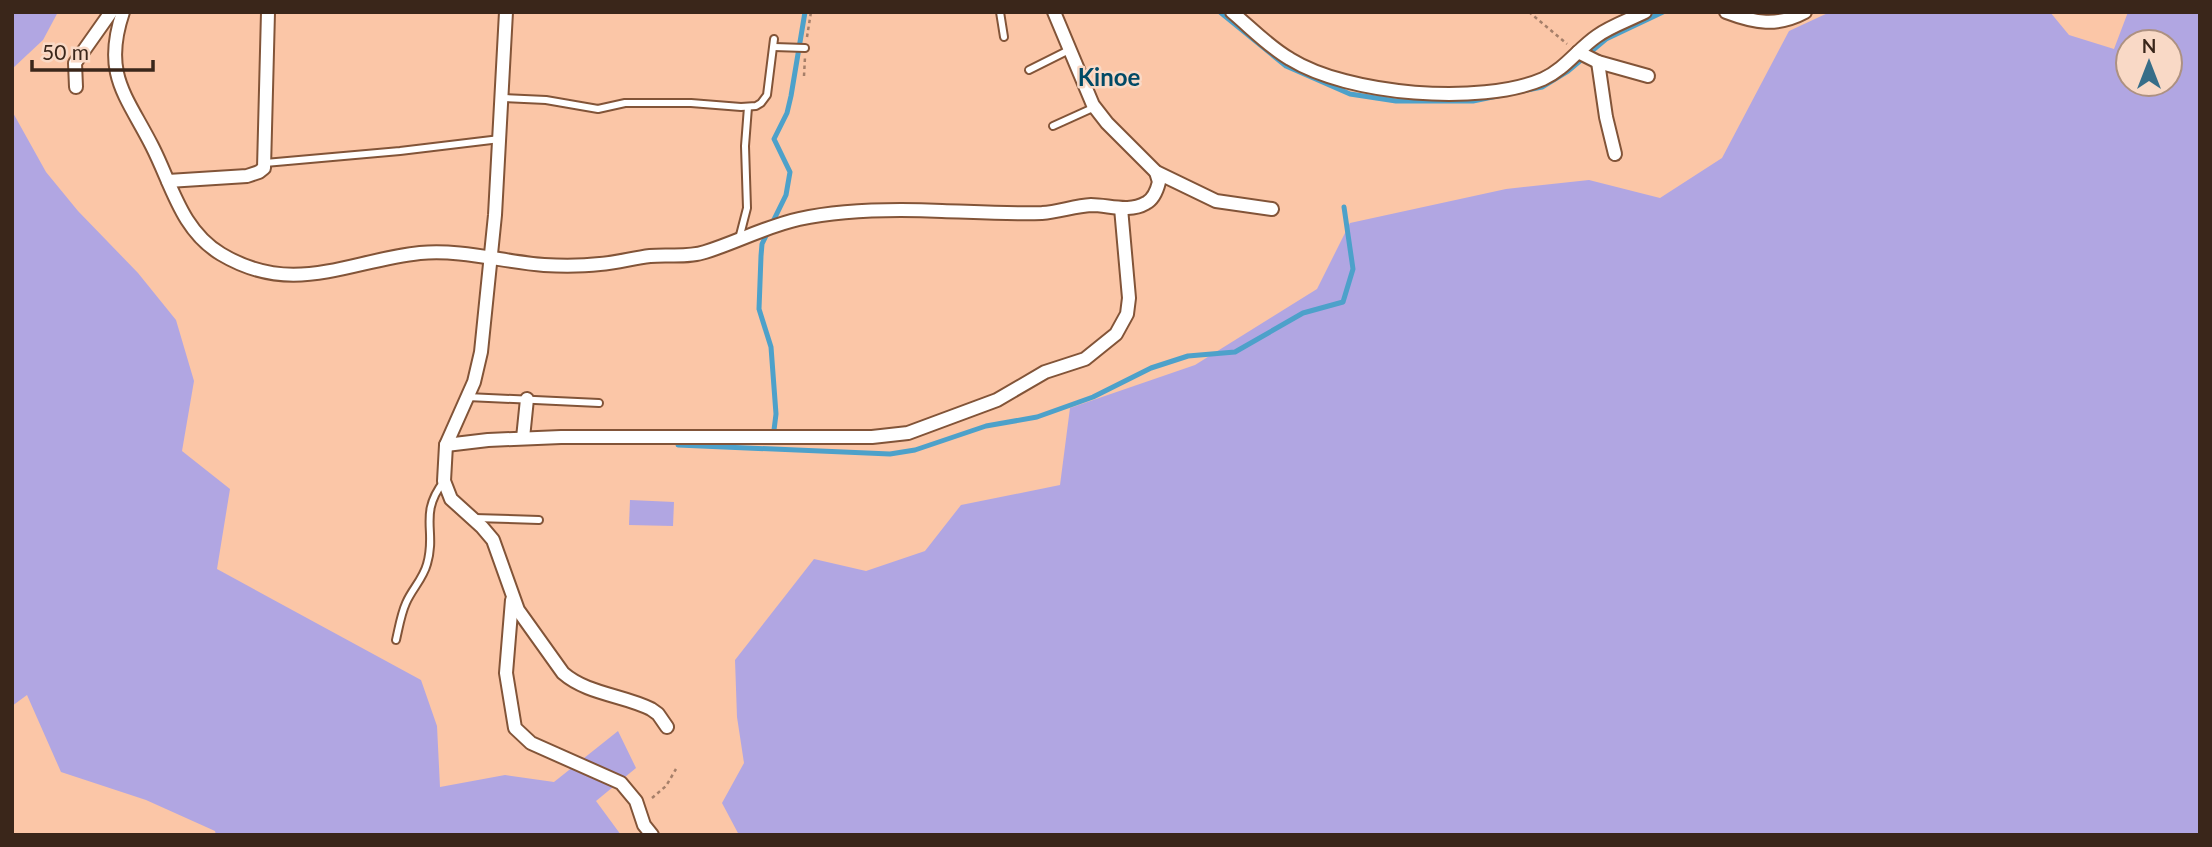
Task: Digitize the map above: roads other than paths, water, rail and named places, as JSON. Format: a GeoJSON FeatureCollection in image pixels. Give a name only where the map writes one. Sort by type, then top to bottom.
{"type":"FeatureCollection","features":[{"type":"Feature","properties":{"kind":"street"},"geometry":{"type":"LineString","coordinates":[[76,87],[75,63],[111,12]]}},
{"type":"Feature","properties":{"kind":"street"},"geometry":{"type":"LineString","coordinates":[[123,12],[115,44],[121,86],[185,219],[199,237],[220,254],[261,273],[290,276],[317,273],[401,256],[434,253],[543,265],[603,264],[647,256],[698,254],[802,218],[911,210],[1046,213],[1087,205],[1136,207],[1150,200],[1159,185],[1156,172]]}},
{"type":"Feature","properties":{"kind":"street"},"geometry":{"type":"LineString","coordinates":[[168,181],[247,176],[262,170],[265,163],[268,12]]}},
{"type":"Feature","properties":{"kind":"street"},"geometry":{"type":"LineString","coordinates":[[506,12],[500,139],[481,352],[478,368],[446,445],[444,481],[452,499],[487,533],[497,548],[518,610],[570,679],[591,689],[642,704],[658,714],[667,727]]}},
{"type":"Feature","properties":{"kind":"street"},"geometry":{"type":"LineString","coordinates":[[1054,12],[1095,107],[1107,123],[1156,172],[1222,203],[1272,209]]}},
{"type":"Feature","properties":{"kind":"street"},"geometry":{"type":"LineString","coordinates":[[1232,12],[1281,54],[1300,65],[1350,85],[1392,92],[1460,93],[1533,83],[1557,71],[1597,36],[1645,12]]}},
{"type":"Feature","properties":{"kind":"street"},"geometry":{"type":"LineString","coordinates":[[1726,12],[1747,19],[1774,23],[1793,19],[1805,12]]}},
{"type":"Feature","properties":{"kind":"street"},"geometry":{"type":"LineString","coordinates":[[1578,52],[1598,62],[1648,76]]}},
{"type":"Feature","properties":{"kind":"street"},"geometry":{"type":"LineString","coordinates":[[1598,62],[1606,117],[1615,154]]}},
{"type":"Feature","properties":{"kind":"street"},"geometry":{"type":"LineString","coordinates":[[446,445],[523,438],[872,437],[892,436],[920,429],[997,400],[1045,372],[1079,362],[1120,330],[1127,314],[1129,298],[1121,208]]}},
{"type":"Feature","properties":{"kind":"street"},"geometry":{"type":"LineString","coordinates":[[523,438],[527,399]]}},
{"type":"Feature","properties":{"kind":"street"},"geometry":{"type":"LineString","coordinates":[[512,598],[513,615],[506,673],[515,727],[531,743],[621,783],[636,801],[640,816],[652,835]]}},
{"type":"Feature","properties":{"kind":"lane"},"geometry":{"type":"LineString","coordinates":[[1000,12],[1004,37]]}},
{"type":"Feature","properties":{"kind":"lane"},"geometry":{"type":"LineString","coordinates":[[502,98],[546,100],[593,108],[618,103],[748,107],[761,103],[767,95],[774,43],[805,48]]}},
{"type":"Feature","properties":{"kind":"lane"},"geometry":{"type":"LineString","coordinates":[[1029,70],[1069,50]]}},
{"type":"Feature","properties":{"kind":"lane"},"geometry":{"type":"LineString","coordinates":[[739,239],[747,208],[745,146],[748,107]]}},
{"type":"Feature","properties":{"kind":"lane"},"geometry":{"type":"LineString","coordinates":[[1053,126],[1095,107]]}},
{"type":"Feature","properties":{"kind":"lane"},"geometry":{"type":"LineString","coordinates":[[265,163],[500,139]]}},
{"type":"Feature","properties":{"kind":"lane"},"geometry":{"type":"LineString","coordinates":[[467,397],[599,403]]}},
{"type":"Feature","properties":{"kind":"lane"},"geometry":{"type":"LineString","coordinates":[[396,640],[407,601],[428,564],[429,508],[432,495],[444,481]]}},
{"type":"Feature","properties":{"kind":"lane"},"geometry":{"type":"LineString","coordinates":[[472,518],[539,520]]}},
{"type":"Feature","properties":{"kind":"waterway"},"geometry":{"type":"LineString","coordinates":[[773,438],[776,414],[771,347],[759,309],[761,256],[762,244],[786,195],[790,172],[774,139],[787,113],[805,12]]}},
{"type":"Feature","properties":{"kind":"waterway"},"geometry":{"type":"LineString","coordinates":[[1220,12],[1286,66],[1350,94],[1396,101],[1473,101],[1542,87],[1568,71],[1606,39],[1663,12]]}},
{"type":"Feature","properties":{"kind":"waterway"},"geometry":{"type":"LineString","coordinates":[[678,445],[890,454],[915,450],[986,426],[1037,417],[1093,397],[1151,368],[1188,356],[1235,352],[1303,313],[1343,302],[1353,269],[1344,207]]}},
{"type":"Feature","properties":{"kind":"district","name":"Kinoe"},"geometry":{"type":"Point","coordinates":[1109,76]}}]}
